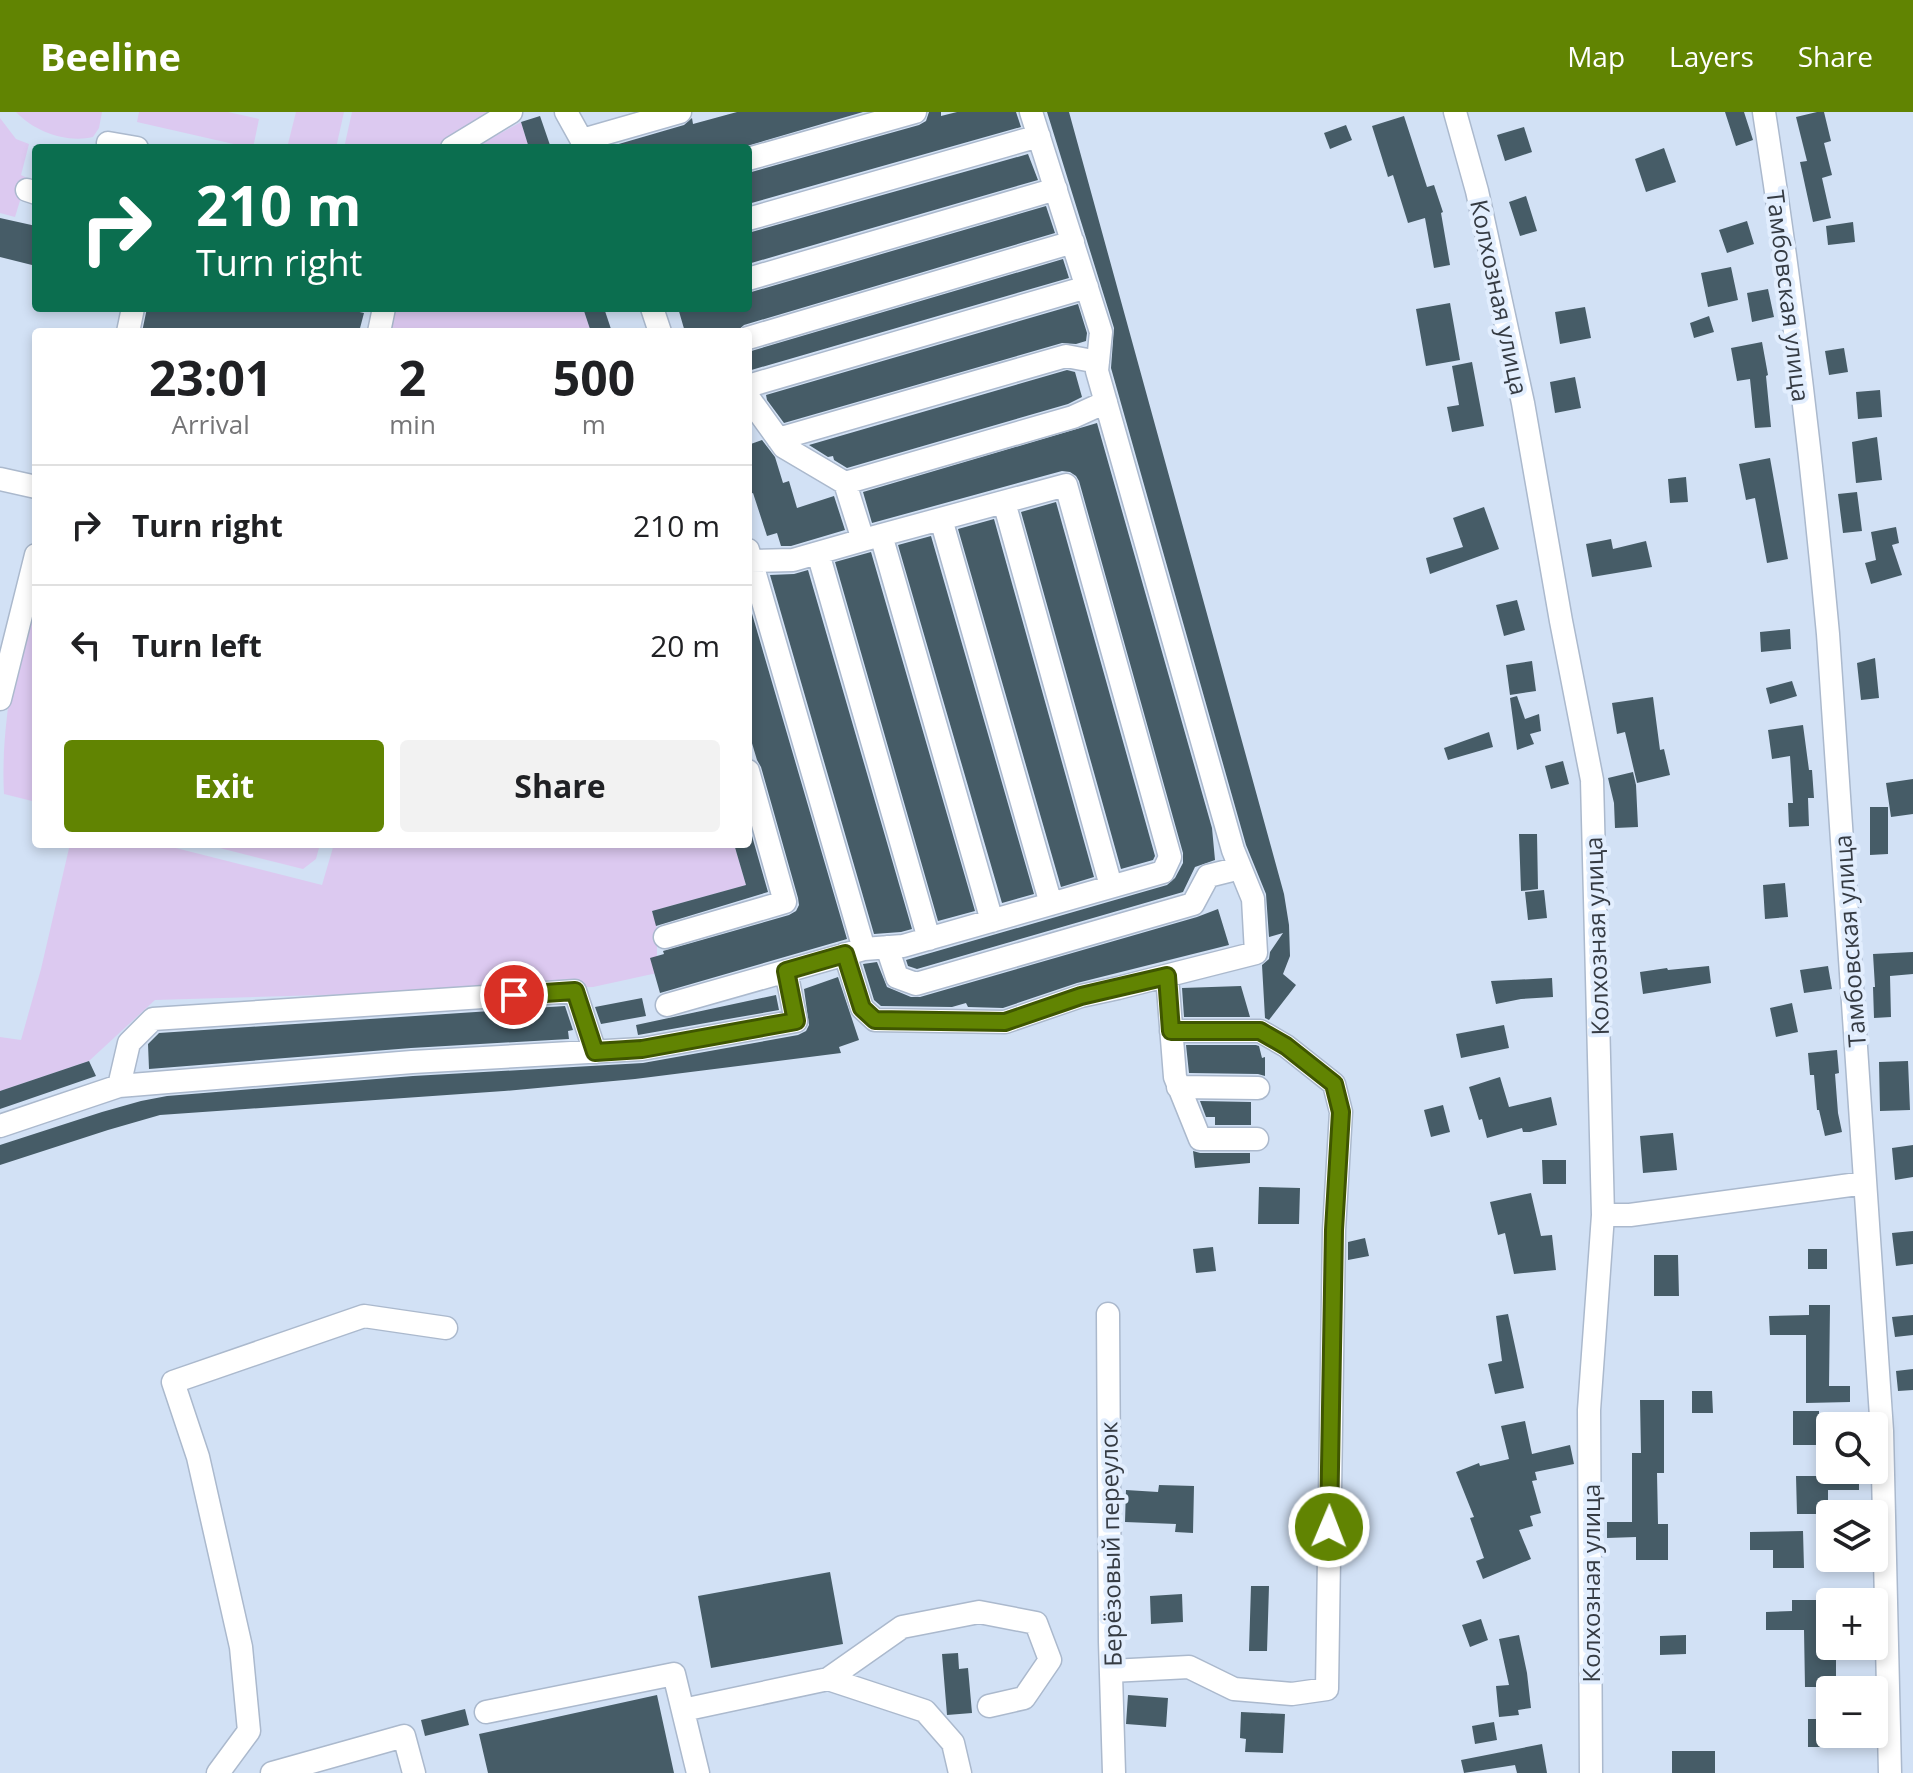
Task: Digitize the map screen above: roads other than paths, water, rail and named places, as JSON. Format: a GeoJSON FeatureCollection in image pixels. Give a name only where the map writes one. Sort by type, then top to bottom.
{"type":"FeatureCollection","features":[{"type":"Feature","properties":{"kind":"street"},"geometry":{"type":"LineString","coordinates":[[459,144],[511,112]]}},
{"type":"Feature","properties":{"kind":"street"},"geometry":{"type":"LineString","coordinates":[[566,112],[584,144],[680,112]]}},
{"type":"Feature","properties":{"kind":"street"},"geometry":{"type":"LineString","coordinates":[[752,158],[915,112]]}},
{"type":"Feature","properties":{"kind":"street"},"geometry":{"type":"LineString","coordinates":[[752,564],[854,952],[862,1008],[875,1020],[1005,1022],[1081,996],[1256,953],[1253,899],[1233,850],[1097,371],[1101,332],[1031,112]]}},
{"type":"Feature","properties":{"kind":"street","name":"Колхозная улица"},"geometry":{"type":"LineString","coordinates":[[1455,112],[1477,191],[1523,403],[1592,780],[1603,1215],[1589,1410],[1591,1773]]}},
{"type":"Feature","properties":{"kind":"street","name":"Тамбовская улица"},"geometry":{"type":"LineString","coordinates":[[1764,112],[1818,524],[1829,650],[1882,1431],[1890,1773]]}},
{"type":"Feature","properties":{"kind":"street"},"geometry":{"type":"LineString","coordinates":[[752,218],[1039,136]]}},
{"type":"Feature","properties":{"kind":"street"},"geometry":{"type":"LineString","coordinates":[[108,143],[114,144]]}},
{"type":"Feature","properties":{"kind":"street"},"geometry":{"type":"LineString","coordinates":[[752,278],[1056,189]]}},
{"type":"Feature","properties":{"kind":"street"},"geometry":{"type":"LineString","coordinates":[[752,337],[1073,242]]}},
{"type":"Feature","properties":{"kind":"street"},"geometry":{"type":"LineString","coordinates":[[752,385],[1087,287]]}},
{"type":"Feature","properties":{"kind":"street"},"geometry":{"type":"LineString","coordinates":[[778,439],[1066,356],[1098,362]]}},
{"type":"Feature","properties":{"kind":"street"},"geometry":{"type":"LineString","coordinates":[[845,483],[1073,417],[1106,402]]}},
{"type":"Feature","properties":{"kind":"street"},"geometry":{"type":"LineString","coordinates":[[752,403],[784,447],[845,483],[872,538],[992,921]]}},
{"type":"Feature","properties":{"kind":"street"},"geometry":{"type":"LineString","coordinates":[[0,479],[32,486]]}},
{"type":"Feature","properties":{"kind":"street"},"geometry":{"type":"LineString","coordinates":[[667,1005],[854,952],[903,946],[1163,872],[1170,857],[1066,485],[793,560],[752,556]]}},
{"type":"Feature","properties":{"kind":"street"},"geometry":{"type":"LineString","coordinates":[[1004,502],[1111,886]]}},
{"type":"Feature","properties":{"kind":"street"},"geometry":{"type":"LineString","coordinates":[[941,519],[1051,904]]}},
{"type":"Feature","properties":{"kind":"street"},"geometry":{"type":"LineString","coordinates":[[818,553],[929,939]]}},
{"type":"Feature","properties":{"kind":"street"},"geometry":{"type":"LineString","coordinates":[[0,699],[32,571]]}},
{"type":"Feature","properties":{"kind":"street"},"geometry":{"type":"LineString","coordinates":[[665,937],[785,902],[752,785]]}},
{"type":"Feature","properties":{"kind":"street"},"geometry":{"type":"LineString","coordinates":[[887,947],[897,977],[916,984],[1193,904],[1208,876],[1240,868]]}},
{"type":"Feature","properties":{"kind":"street"},"geometry":{"type":"LineString","coordinates":[[0,1126],[119,1086],[412,1062],[642,1049],[796,1021],[786,971]]}},
{"type":"Feature","properties":{"kind":"street"},"geometry":{"type":"LineString","coordinates":[[1167,976],[1175,1077],[1200,1139],[1257,1139]]}},
{"type":"Feature","properties":{"kind":"street"},"geometry":{"type":"LineString","coordinates":[[119,1086],[129,1043],[153,1019],[575,991],[595,1052]]}},
{"type":"Feature","properties":{"kind":"street"},"geometry":{"type":"LineString","coordinates":[[1111,1671],[1189,1667],[1234,1689],[1292,1694],[1327,1689],[1334,1230],[1341,1112],[1334,1084],[1286,1046],[1260,1031],[1171,1031]]}},
{"type":"Feature","properties":{"kind":"street"},"geometry":{"type":"LineString","coordinates":[[1178,1087],[1258,1088]]}},
{"type":"Feature","properties":{"kind":"street"},"geometry":{"type":"LineString","coordinates":[[1603,1215],[1630,1215],[1865,1183]]}},
{"type":"Feature","properties":{"kind":"street","name":"Берёзовый переулок"},"geometry":{"type":"LineString","coordinates":[[1108,1314],[1114,1773]]}},
{"type":"Feature","properties":{"kind":"street"},"geometry":{"type":"LineString","coordinates":[[218,1773],[249,1731],[241,1647],[198,1457],[173,1382],[364,1316],[446,1328]]}},
{"type":"Feature","properties":{"kind":"street"},"geometry":{"type":"LineString","coordinates":[[683,1710],[828,1679],[902,1627],[979,1612],[1036,1623],[1050,1660],[1024,1698],[989,1706]]}},
{"type":"Feature","properties":{"kind":"street"},"geometry":{"type":"LineString","coordinates":[[486,1712],[674,1674],[698,1773]]}},
{"type":"Feature","properties":{"kind":"street"},"geometry":{"type":"LineString","coordinates":[[828,1679],[925,1711],[953,1743],[960,1773]]}},
{"type":"Feature","properties":{"kind":"street"},"geometry":{"type":"LineString","coordinates":[[272,1773],[404,1736],[414,1773]]}}]}
